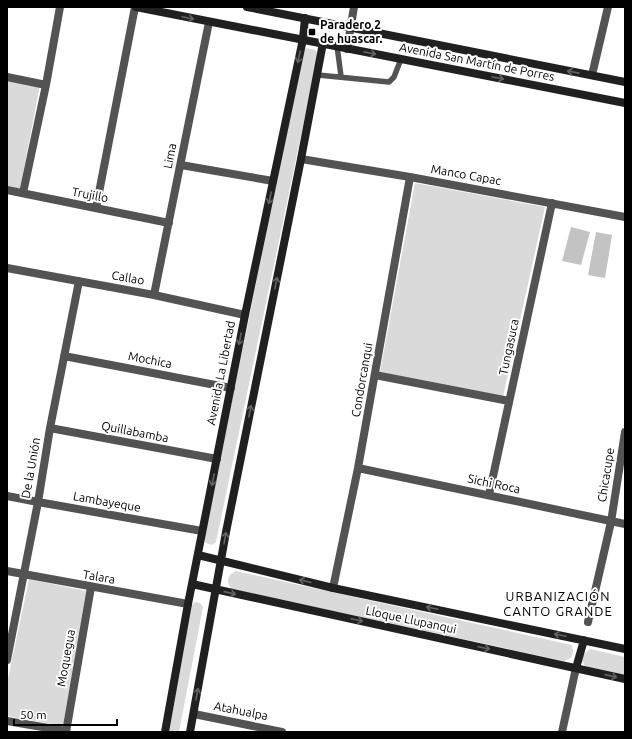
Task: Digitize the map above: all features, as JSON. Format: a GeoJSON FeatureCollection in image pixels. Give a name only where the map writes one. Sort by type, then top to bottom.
{"type":"FeatureCollection","features":[{"type":"Feature","properties":{"kind":"street"},"geometry":{"type":"LineString","coordinates":[[22,193],[46,85],[60,7]]}},
{"type":"Feature","properties":{"kind":"street"},"geometry":{"type":"LineString","coordinates":[[96,208],[135,7]]}},
{"type":"Feature","properties":{"kind":"street","name":"Avenida San Martín de Porres"},"geometry":{"type":"LineString","coordinates":[[135,7],[625,103]]}},
{"type":"Feature","properties":{"kind":"street","name":"Avenida San Martín de Porres"},"geometry":{"type":"LineString","coordinates":[[248,7],[625,82]]}},
{"type":"Feature","properties":{"kind":"street"},"geometry":{"type":"LineString","coordinates":[[347,49],[354,7]]}},
{"type":"Feature","properties":{"kind":"street"},"geometry":{"type":"LineString","coordinates":[[592,75],[608,7]]}},
{"type":"Feature","properties":{"kind":"street","name":"Avenida La Libertad"},"geometry":{"type":"LineString","coordinates":[[165,732],[202,531],[245,315],[303,39],[305,18]]}},
{"type":"Feature","properties":{"kind":"street","name":"Lima"},"geometry":{"type":"LineString","coordinates":[[154,294],[209,22]]}},
{"type":"Feature","properties":{"kind":"street"},"geometry":{"type":"LineString","coordinates":[[190,732],[221,561],[318,75],[323,43]]}},
{"type":"Feature","properties":{"kind":"street"},"geometry":{"type":"LineString","coordinates":[[7,77],[46,85]]}},
{"type":"Feature","properties":{"kind":"street","name":"Manco Capac"},"geometry":{"type":"LineString","coordinates":[[301,159],[410,177],[625,217]]}},
{"type":"Feature","properties":{"kind":"street"},"geometry":{"type":"LineString","coordinates":[[181,165],[273,181]]}},
{"type":"Feature","properties":{"kind":"street","name":"Condorcanqui"},"geometry":{"type":"LineString","coordinates":[[333,588],[358,468],[410,177]]}},
{"type":"Feature","properties":{"kind":"street","name":"Trujillo"},"geometry":{"type":"LineString","coordinates":[[7,190],[169,223]]}},
{"type":"Feature","properties":{"kind":"street","name":"Tungasuca"},"geometry":{"type":"LineString","coordinates":[[489,495],[552,203]]}},
{"type":"Feature","properties":{"kind":"street","name":"Callao"},"geometry":{"type":"LineString","coordinates":[[8,270],[154,294],[245,315]]}},
{"type":"Feature","properties":{"kind":"street","name":"De la Unión"},"geometry":{"type":"LineString","coordinates":[[7,660],[8,646],[38,502],[50,428],[79,281]]}},
{"type":"Feature","properties":{"kind":"street","name":"Mochica"},"geometry":{"type":"LineString","coordinates":[[64,356],[231,388]]}},
{"type":"Feature","properties":{"kind":"street"},"geometry":{"type":"LineString","coordinates":[[375,375],[509,401]]}},
{"type":"Feature","properties":{"kind":"street","name":"Quillabamba"},"geometry":{"type":"LineString","coordinates":[[50,428],[217,459]]}},
{"type":"Feature","properties":{"kind":"street","name":"Chicacupe"},"geometry":{"type":"LineString","coordinates":[[588,622],[612,522],[625,432]]}},
{"type":"Feature","properties":{"kind":"street","name":"Sichi Roca"},"geometry":{"type":"LineString","coordinates":[[358,468],[625,524]]}},
{"type":"Feature","properties":{"kind":"street","name":"Lambayeque"},"geometry":{"type":"LineString","coordinates":[[7,496],[202,531]]}},
{"type":"Feature","properties":{"kind":"street","name":"Lloque Llupanqui"},"geometry":{"type":"LineString","coordinates":[[198,555],[333,588],[625,649]]}},
{"type":"Feature","properties":{"kind":"street","name":"Talara"},"geometry":{"type":"LineString","coordinates":[[7,571],[188,604]]}},
{"type":"Feature","properties":{"kind":"street","name":"Lloque Llupanqui"},"geometry":{"type":"LineString","coordinates":[[192,584],[625,679]]}},
{"type":"Feature","properties":{"kind":"street","name":"Moquegua"},"geometry":{"type":"LineString","coordinates":[[66,732],[91,587]]}},
{"type":"Feature","properties":{"kind":"street"},"geometry":{"type":"LineString","coordinates":[[562,732],[576,668],[584,640]]}},
{"type":"Feature","properties":{"kind":"street","name":"Atahualpa"},"geometry":{"type":"LineString","coordinates":[[194,714],[282,732]]}},
{"type":"Feature","properties":{"kind":"street"},"geometry":{"type":"LineString","coordinates":[[7,721],[66,732]]}},
{"type":"Feature","properties":{"kind":"lane"},"geometry":{"type":"LineString","coordinates":[[337,46],[341,76]]}},
{"type":"Feature","properties":{"kind":"lane"},"geometry":{"type":"LineString","coordinates":[[318,75],[341,76],[389,82],[394,76],[401,59]]}},
{"type":"Feature","properties":{"kind":"shaded area"},"geometry":{"type":"Polygon","coordinates":[[[306,48],[315,50],[318,54],[216,542],[212,545],[206,543],[204,539],[303,53],[306,48]]]}},
{"type":"Feature","properties":{"kind":"shaded area"},"geometry":{"type":"Polygon","coordinates":[[[7,79],[40,85],[20,189],[7,187],[7,79]]]}},
{"type":"Feature","properties":{"kind":"shaded area"},"geometry":{"type":"Polygon","coordinates":[[[415,183],[545,207],[503,397],[380,372],[415,183]]]}},
{"type":"Feature","properties":{"kind":"shaded area"},"geometry":{"type":"Polygon","coordinates":[[[236,571],[572,645],[573,652],[571,658],[564,661],[231,589],[228,583],[228,578],[236,571]]]}},
{"type":"Feature","properties":{"kind":"shaded area"},"geometry":{"type":"Polygon","coordinates":[[[29,579],[86,591],[63,726],[7,716],[7,683],[29,579]]]}},
{"type":"Feature","properties":{"kind":"shaded area"},"geometry":{"type":"Polygon","coordinates":[[[195,602],[200,603],[203,607],[179,732],[169,732],[192,605],[195,602]]]}},
{"type":"Feature","properties":{"kind":"shaded area"},"geometry":{"type":"Polygon","coordinates":[[[590,649],[625,657],[625,675],[585,666],[582,661],[583,655],[590,649]]]}},
{"type":"Feature","properties":{"kind":"building"},"geometry":{"type":"Polygon","coordinates":[[[571,227],[590,232],[581,265],[562,261],[571,227]]]}},
{"type":"Feature","properties":{"kind":"building"},"geometry":{"type":"Polygon","coordinates":[[[596,232],[612,235],[605,278],[588,275],[596,232]]]}},
{"type":"Feature","properties":{"kind":"place","name":"Paradero 2 de huascar."},"geometry":{"type":"Point","coordinates":[312,32]}},
{"type":"Feature","properties":{"kind":"district","name":"URBANIZACIÓN CANTO GRANDE"},"geometry":{"type":"Point","coordinates":[558,604]}}]}
